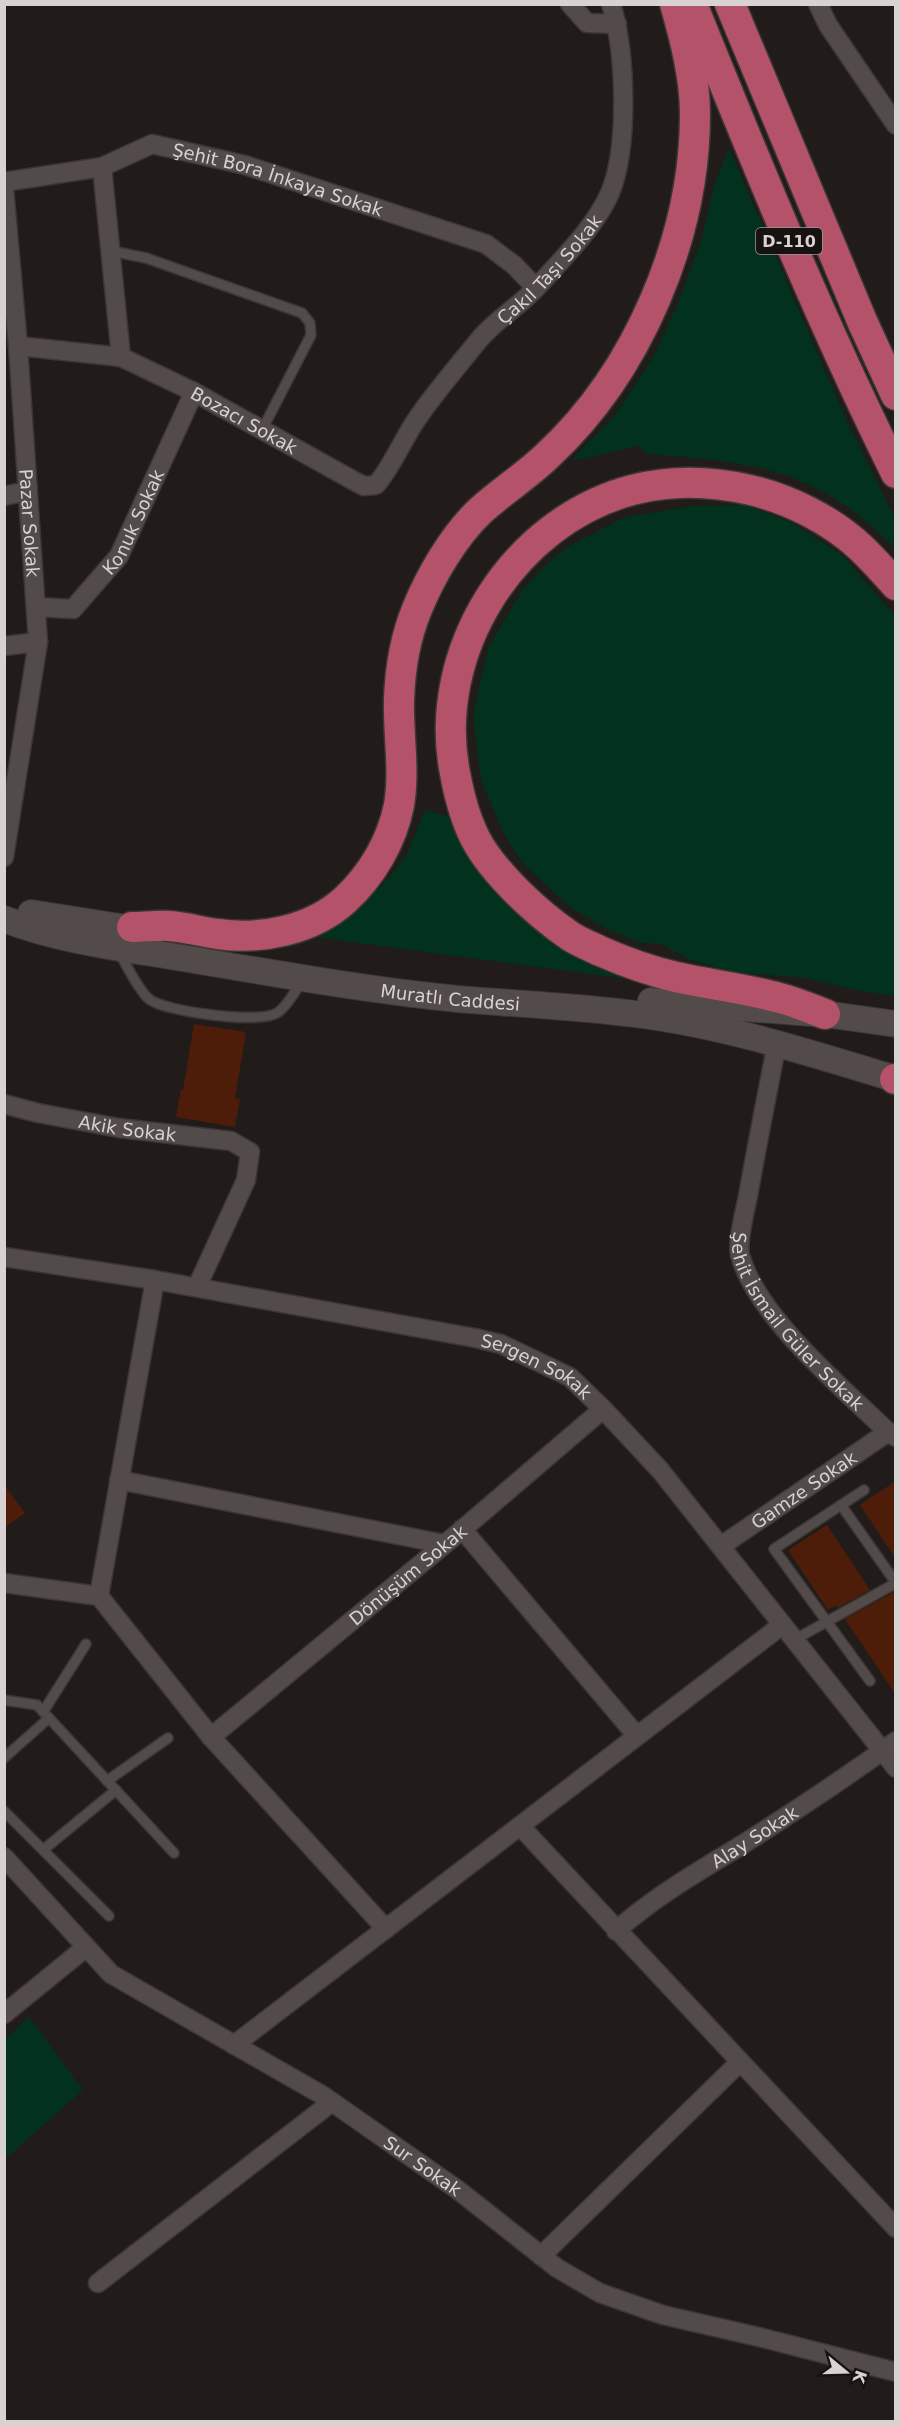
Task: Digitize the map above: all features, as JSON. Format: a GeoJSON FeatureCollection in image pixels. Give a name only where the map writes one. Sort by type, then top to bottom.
{"type":"FeatureCollection","features":[{"type":"Feature","properties":{"kind":"highway"},"geometry":{"type":"LineString","coordinates":[[124,937],[169,926],[247,936],[274,933],[316,921],[343,901],[366,877],[389,840],[399,806],[402,782],[399,701],[402,669],[406,644],[420,602],[454,543],[477,514],[548,455],[592,405],[623,361],[648,315],[679,234],[689,190],[695,111],[691,70],[675,4]]}},
{"type":"Feature","properties":{"kind":"highway","name":"D-110"},"geometry":{"type":"LineString","coordinates":[[692,4],[770,197],[836,349],[896,473]]}},
{"type":"Feature","properties":{"kind":"highway","name":"D-110"},"geometry":{"type":"LineString","coordinates":[[730,4],[861,321],[896,395]]}},
{"type":"Feature","properties":{"kind":"highway"},"geometry":{"type":"LineString","coordinates":[[825,1014],[786,1000],[674,977],[625,962],[572,938],[535,910],[504,877],[476,839],[459,795],[452,757],[451,728],[455,678],[474,626],[498,585],[526,552],[558,525],[590,506],[632,490],[666,484],[698,482],[730,485],[765,494],[796,506],[828,523],[860,546],[896,585]]}},
{"type":"Feature","properties":{"kind":"main road","name":"Muratlı Caddesi"},"geometry":{"type":"LineString","coordinates":[[4,917],[18,911],[302,978],[455,999],[633,1013],[675,1019],[777,1043],[895,1079]]}},
{"type":"Feature","properties":{"kind":"main road","name":"Muratlı Caddesi"},"geometry":{"type":"LineString","coordinates":[[124,937],[486,986],[825,1014],[896,1024]]}},
{"type":"Feature","properties":{"kind":"street"},"geometry":{"type":"LineString","coordinates":[[570,4],[587,23],[617,24]]}},
{"type":"Feature","properties":{"kind":"street","name":"Çakıl Taşı Sokak"},"geometry":{"type":"LineString","coordinates":[[364,486],[376,485],[385,475],[418,417],[482,337],[536,288],[593,221],[610,192],[621,150],[622,87],[617,24],[611,4]]}},
{"type":"Feature","properties":{"kind":"street"},"geometry":{"type":"LineString","coordinates":[[818,4],[828,25],[896,125]]}},
{"type":"Feature","properties":{"kind":"street","name":"Şehit Bora İnkaya Sokak"},"geometry":{"type":"LineString","coordinates":[[4,182],[102,167],[152,144],[245,165],[486,244],[514,266],[536,288]]}},
{"type":"Feature","properties":{"kind":"street"},"geometry":{"type":"LineString","coordinates":[[102,167],[121,357]]}},
{"type":"Feature","properties":{"kind":"street","name":"Pazar Sokak"},"geometry":{"type":"LineString","coordinates":[[4,188],[18,346],[38,642],[4,857]]}},
{"type":"Feature","properties":{"kind":"street","name":"Bozacı Sokak"},"geometry":{"type":"LineString","coordinates":[[18,346],[121,357],[194,392],[364,486]]}},
{"type":"Feature","properties":{"kind":"street","name":"Konuk Sokak"},"geometry":{"type":"LineString","coordinates":[[36,607],[73,609],[119,556],[194,392]]}},
{"type":"Feature","properties":{"kind":"street"},"geometry":{"type":"LineString","coordinates":[[4,496],[27,491]]}},
{"type":"Feature","properties":{"kind":"street"},"geometry":{"type":"LineString","coordinates":[[4,646],[38,642]]}},
{"type":"Feature","properties":{"kind":"street","name":"Şehit İsmail Güler Sokak"},"geometry":{"type":"LineString","coordinates":[[777,1043],[744,1219],[740,1252],[750,1281],[766,1308],[803,1348],[892,1435]]}},
{"type":"Feature","properties":{"kind":"street","name":"Akik Sokak"},"geometry":{"type":"LineString","coordinates":[[4,1104],[38,1113],[119,1128],[231,1142],[250,1152],[246,1180],[197,1287]]}},
{"type":"Feature","properties":{"kind":"street","name":"Sergen Sokak"},"geometry":{"type":"LineString","coordinates":[[4,1257],[197,1287],[501,1344],[570,1377],[660,1470],[794,1640],[889,1746],[896,1768]]}},
{"type":"Feature","properties":{"kind":"street"},"geometry":{"type":"LineString","coordinates":[[99,1596],[155,1280]]}},
{"type":"Feature","properties":{"kind":"street","name":"Dönüşüm Sokak"},"geometry":{"type":"LineString","coordinates":[[211,1737],[603,1409]]}},
{"type":"Feature","properties":{"kind":"street","name":"Gamze Sokak"},"geometry":{"type":"LineString","coordinates":[[721,1546],[892,1435]]}},
{"type":"Feature","properties":{"kind":"street"},"geometry":{"type":"LineString","coordinates":[[119,1480],[444,1544]]}},
{"type":"Feature","properties":{"kind":"street"},"geometry":{"type":"LineString","coordinates":[[462,1529],[637,1736]]}},
{"type":"Feature","properties":{"kind":"street"},"geometry":{"type":"LineString","coordinates":[[4,1583],[99,1596],[211,1737],[386,1929]]}},
{"type":"Feature","properties":{"kind":"street"},"geometry":{"type":"LineString","coordinates":[[234,2045],[782,1625]]}},
{"type":"Feature","properties":{"kind":"street","name":"Alay Sokak"},"geometry":{"type":"LineString","coordinates":[[616,1931],[642,1907],[664,1892],[740,1845],[889,1746]]}},
{"type":"Feature","properties":{"kind":"street"},"geometry":{"type":"LineString","coordinates":[[520,1826],[739,2063],[896,2228]]}},
{"type":"Feature","properties":{"kind":"street","name":"Sur Sokak"},"geometry":{"type":"LineString","coordinates":[[4,1857],[111,1974],[332,2102],[458,2190],[557,2268],[600,2293],[663,2315],[896,2372]]}},
{"type":"Feature","properties":{"kind":"street"},"geometry":{"type":"LineString","coordinates":[[4,2014],[85,1948]]}},
{"type":"Feature","properties":{"kind":"street"},"geometry":{"type":"LineString","coordinates":[[541,2256],[739,2063]]}},
{"type":"Feature","properties":{"kind":"street"},"geometry":{"type":"LineString","coordinates":[[98,2283],[332,2102]]}},
{"type":"Feature","properties":{"kind":"lane"},"geometry":{"type":"LineString","coordinates":[[111,251],[146,258],[302,313],[310,323],[312,335],[262,430]]}},
{"type":"Feature","properties":{"kind":"lane"},"geometry":{"type":"LineString","coordinates":[[124,937],[149,999],[174,1009],[217,1015],[258,1018],[268,1016],[277,1013],[298,989],[302,978]]}},
{"type":"Feature","properties":{"kind":"lane"},"geometry":{"type":"LineString","coordinates":[[864,1490],[774,1549],[870,1681]]}},
{"type":"Feature","properties":{"kind":"lane"},"geometry":{"type":"LineString","coordinates":[[794,1640],[896,1583],[841,1505]]}},
{"type":"Feature","properties":{"kind":"lane"},"geometry":{"type":"LineString","coordinates":[[4,1758],[46,1715],[86,1644]]}},
{"type":"Feature","properties":{"kind":"lane"},"geometry":{"type":"LineString","coordinates":[[4,1700],[37,1705],[174,1853]]}},
{"type":"Feature","properties":{"kind":"lane"},"geometry":{"type":"LineString","coordinates":[[107,1781],[168,1738]]}},
{"type":"Feature","properties":{"kind":"lane"},"geometry":{"type":"LineString","coordinates":[[43,1850],[116,1790]]}},
{"type":"Feature","properties":{"kind":"lane"},"geometry":{"type":"LineString","coordinates":[[4,1811],[109,1916]]}},
{"type":"Feature","properties":{"kind":"green space"},"geometry":{"type":"Polygon","coordinates":[[[729,148],[847,422],[895,518],[895,549],[867,522],[839,501],[810,485],[781,474],[719,461],[646,454],[639,446],[571,461],[615,415],[653,357],[678,303],[701,241],[714,186],[729,148]]]}},
{"type":"Feature","properties":{"kind":"green space"},"geometry":{"type":"Polygon","coordinates":[[[745,505],[793,523],[843,556],[895,616],[895,996],[855,990],[806,978],[733,972],[688,959],[661,944],[640,943],[605,928],[571,908],[522,863],[503,832],[481,781],[473,716],[488,648],[522,590],[544,566],[567,547],[625,517],[693,506],[745,505]]]}},
{"type":"Feature","properties":{"kind":"green space"},"geometry":{"type":"Polygon","coordinates":[[[425,809],[444,816],[454,811],[484,869],[621,967],[621,978],[321,938],[315,932],[368,897],[401,863],[425,809]]]}},
{"type":"Feature","properties":{"kind":"green space"},"geometry":{"type":"Polygon","coordinates":[[[29,2017],[83,2090],[5,2159],[5,2039],[29,2017]]]}},
{"type":"Feature","properties":{"kind":"building"},"geometry":{"type":"Polygon","coordinates":[[[194,1024],[246,1032],[235,1098],[240,1099],[235,1127],[176,1117],[194,1024]]]}},
{"type":"Feature","properties":{"kind":"building"},"geometry":{"type":"Polygon","coordinates":[[[896,1481],[896,1559],[860,1505],[896,1481]]]}},
{"type":"Feature","properties":{"kind":"building"},"geometry":{"type":"Polygon","coordinates":[[[4,1485],[25,1513],[4,1528],[4,1485]]]}},
{"type":"Feature","properties":{"kind":"building"},"geometry":{"type":"Polygon","coordinates":[[[827,1525],[870,1590],[837,1608],[836,1605],[828,1610],[788,1550],[827,1525]]]}},
{"type":"Feature","properties":{"kind":"building"},"geometry":{"type":"Polygon","coordinates":[[[896,1591],[896,1695],[845,1619],[896,1591]]]}}]}
